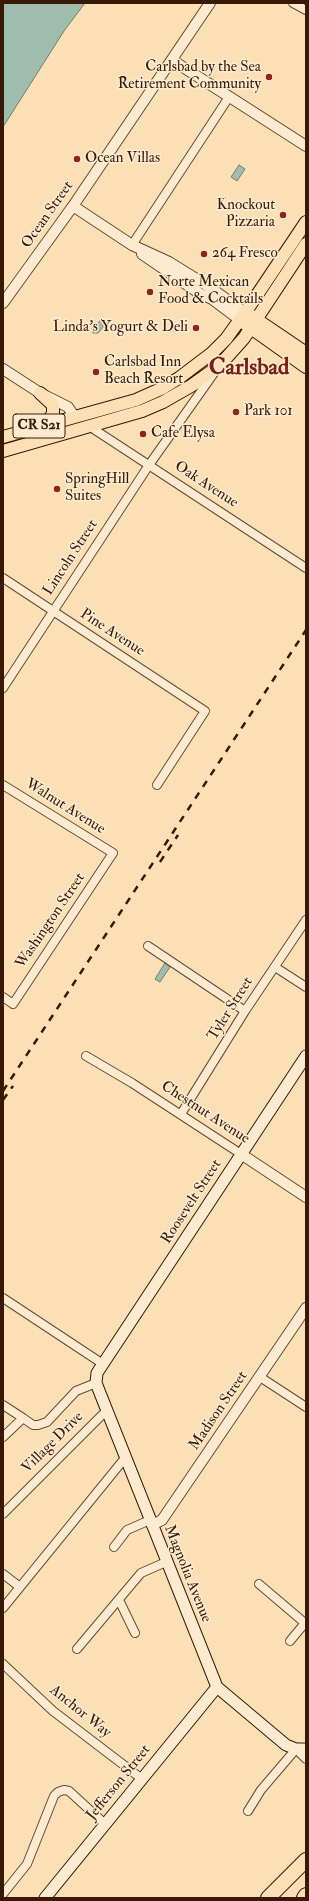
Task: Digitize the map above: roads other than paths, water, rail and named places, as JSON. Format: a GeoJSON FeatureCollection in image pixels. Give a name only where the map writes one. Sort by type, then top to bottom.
{"type":"FeatureCollection","features":[{"type":"Feature","properties":{"kind":"highway"},"geometry":{"type":"LineString","coordinates":[[268,1898],[306,1860]]}},
{"type":"Feature","properties":{"kind":"main road","name":"CR S21"},"geometry":{"type":"LineString","coordinates":[[3,451],[142,411],[163,402],[191,386],[219,366],[237,346],[248,320],[306,222]]}},
{"type":"Feature","properties":{"kind":"main road","name":"CR S21"},"geometry":{"type":"LineString","coordinates":[[3,437],[127,402],[163,388],[197,365],[248,320],[306,244]]}},
{"type":"Feature","properties":{"kind":"main road"},"geometry":{"type":"LineString","coordinates":[[248,320],[306,353]]}},
{"type":"Feature","properties":{"kind":"main road"},"geometry":{"type":"LineString","coordinates":[[248,320],[306,367]]}},
{"type":"Feature","properties":{"kind":"main road"},"geometry":{"type":"LineString","coordinates":[[40,393],[53,405],[53,414],[45,424]]}},
{"type":"Feature","properties":{"kind":"main road"},"geometry":{"type":"LineString","coordinates":[[89,426],[102,416],[120,409],[127,402]]}},
{"type":"Feature","properties":{"kind":"main road"},"geometry":{"type":"LineString","coordinates":[[42,440],[57,430],[70,426],[74,421],[74,416]]}},
{"type":"Feature","properties":{"kind":"main road","name":"Roosevelt Street"},"geometry":{"type":"LineString","coordinates":[[103,1364],[306,1056]]}},
{"type":"Feature","properties":{"kind":"main road"},"geometry":{"type":"LineString","coordinates":[[96,1383],[98,1373],[103,1364]]}},
{"type":"Feature","properties":{"kind":"main road","name":"Magnolia Avenue"},"geometry":{"type":"LineString","coordinates":[[96,1383],[216,1687],[286,1745],[301,1749]]}},
{"type":"Feature","properties":{"kind":"main road","name":"Jefferson Street"},"geometry":{"type":"LineString","coordinates":[[45,1898],[216,1687]]}},
{"type":"Feature","properties":{"kind":"street","name":"Ocean Street"},"geometry":{"type":"LineString","coordinates":[[3,303],[73,206],[210,3]]}},
{"type":"Feature","properties":{"kind":"street"},"geometry":{"type":"LineString","coordinates":[[293,3],[306,10]]}},
{"type":"Feature","properties":{"kind":"street"},"geometry":{"type":"LineString","coordinates":[[172,60],[306,146]]}},
{"type":"Feature","properties":{"kind":"street"},"geometry":{"type":"LineString","coordinates":[[132,245],[229,97]]}},
{"type":"Feature","properties":{"kind":"street"},"geometry":{"type":"LineString","coordinates":[[73,206],[132,245],[169,262],[211,288],[248,320]]}},
{"type":"Feature","properties":{"kind":"street","name":"Lincoln Street"},"geometry":{"type":"LineString","coordinates":[[3,688],[149,465],[219,366]]}},
{"type":"Feature","properties":{"kind":"street"},"geometry":{"type":"LineString","coordinates":[[3,369],[40,393],[68,407],[74,416]]}},
{"type":"Feature","properties":{"kind":"street","name":"Oak Avenue"},"geometry":{"type":"LineString","coordinates":[[89,426],[305,566]]}},
{"type":"Feature","properties":{"kind":"street","name":"Pine Avenue"},"geometry":{"type":"LineString","coordinates":[[3,578],[205,711],[157,785]]}},
{"type":"Feature","properties":{"kind":"street","name":"Walnut Avenue"},"geometry":{"type":"LineString","coordinates":[[3,785],[113,853]]}},
{"type":"Feature","properties":{"kind":"street","name":"Washington Street"},"geometry":{"type":"LineString","coordinates":[[3,997],[13,1004],[113,853]]}},
{"type":"Feature","properties":{"kind":"street","name":"Tyler Street"},"geometry":{"type":"LineString","coordinates":[[180,1114],[245,1011],[306,920]]}},
{"type":"Feature","properties":{"kind":"street"},"geometry":{"type":"LineString","coordinates":[[148,946],[245,1011]]}},
{"type":"Feature","properties":{"kind":"street"},"geometry":{"type":"LineString","coordinates":[[275,967],[306,987]]}},
{"type":"Feature","properties":{"kind":"street","name":"Chestnut Avenue"},"geometry":{"type":"LineString","coordinates":[[86,1056],[180,1114],[306,1197]]}},
{"type":"Feature","properties":{"kind":"street"},"geometry":{"type":"LineString","coordinates":[[3,1298],[103,1364]]}},
{"type":"Feature","properties":{"kind":"street","name":"Madison Street"},"geometry":{"type":"LineString","coordinates":[[151,1522],[162,1520],[306,1308]]}},
{"type":"Feature","properties":{"kind":"street"},"geometry":{"type":"LineString","coordinates":[[260,1377],[306,1407]]}},
{"type":"Feature","properties":{"kind":"street"},"geometry":{"type":"LineString","coordinates":[[3,1405],[33,1425],[38,1425],[47,1422],[76,1391],[96,1383]]}},
{"type":"Feature","properties":{"kind":"street","name":"Village Drive"},"geometry":{"type":"LineString","coordinates":[[3,1514],[107,1410]]}},
{"type":"Feature","properties":{"kind":"street"},"geometry":{"type":"LineString","coordinates":[[3,1437],[23,1418]]}},
{"type":"Feature","properties":{"kind":"street"},"geometry":{"type":"LineString","coordinates":[[3,1608],[125,1458]]}},
{"type":"Feature","properties":{"kind":"street"},"geometry":{"type":"LineString","coordinates":[[114,1547],[127,1530],[151,1522]]}},
{"type":"Feature","properties":{"kind":"street"},"geometry":{"type":"LineString","coordinates":[[78,1649],[141,1573],[166,1562]]}},
{"type":"Feature","properties":{"kind":"street"},"geometry":{"type":"LineString","coordinates":[[3,1574],[20,1587]]}},
{"type":"Feature","properties":{"kind":"street"},"geometry":{"type":"LineString","coordinates":[[259,1584],[305,1623],[290,1641]]}},
{"type":"Feature","properties":{"kind":"street"},"geometry":{"type":"LineString","coordinates":[[118,1600],[135,1633]]}},
{"type":"Feature","properties":{"kind":"street","name":"Anchor Way"},"geometry":{"type":"LineString","coordinates":[[3,1664],[53,1710],[142,1779]]}},
{"type":"Feature","properties":{"kind":"street"},"geometry":{"type":"LineString","coordinates":[[248,1811],[261,1790],[301,1749]]}},
{"type":"Feature","properties":{"kind":"street","name":"Magnolia Avenue"},"geometry":{"type":"LineString","coordinates":[[301,1749],[306,1759]]}},
{"type":"Feature","properties":{"kind":"street"},"geometry":{"type":"LineString","coordinates":[[3,1894],[27,1864],[52,1801],[58,1792],[64,1790],[69,1791],[105,1824]]}},
{"type":"Feature","properties":{"kind":"railway"},"geometry":{"type":"LineString","coordinates":[[3,1091],[306,630]]}},
{"type":"Feature","properties":{"kind":"railway"},"geometry":{"type":"LineString","coordinates":[[160,862],[178,835]]}},
{"type":"Feature","properties":{"kind":"railway"},"geometry":{"type":"LineString","coordinates":[[3,1100],[13,1086]]}},
{"type":"Feature","properties":{"kind":"place","name":"Carlsbad by the Sea Retirement Community"},"geometry":{"type":"Point","coordinates":[269,77]}},
{"type":"Feature","properties":{"kind":"place","name":"Ocean Villas"},"geometry":{"type":"Point","coordinates":[77,159]}},
{"type":"Feature","properties":{"kind":"place","name":"Knockout Pizzaria"},"geometry":{"type":"Point","coordinates":[283,215]}},
{"type":"Feature","properties":{"kind":"place","name":"264 Fresco"},"geometry":{"type":"Point","coordinates":[204,254]}},
{"type":"Feature","properties":{"kind":"place","name":"Norte Mexican Food & Cocktails"},"geometry":{"type":"Point","coordinates":[150,292]}},
{"type":"Feature","properties":{"kind":"place","name":"Linda's Yogurt & Deli"},"geometry":{"type":"Point","coordinates":[196,328]}},
{"type":"Feature","properties":{"kind":"place","name":"Carlsbad Inn Beach Resort"},"geometry":{"type":"Point","coordinates":[96,372]}},
{"type":"Feature","properties":{"kind":"place","name":"Park 101"},"geometry":{"type":"Point","coordinates":[236,412]}},
{"type":"Feature","properties":{"kind":"place","name":"Cafe Elysa"},"geometry":{"type":"Point","coordinates":[143,434]}},
{"type":"Feature","properties":{"kind":"place","name":"SpringHill Suites"},"geometry":{"type":"Point","coordinates":[57,489]}},
{"type":"Feature","properties":{"kind":"district","name":"Carlsbad"},"geometry":{"type":"Point","coordinates":[249,369]}}]}
